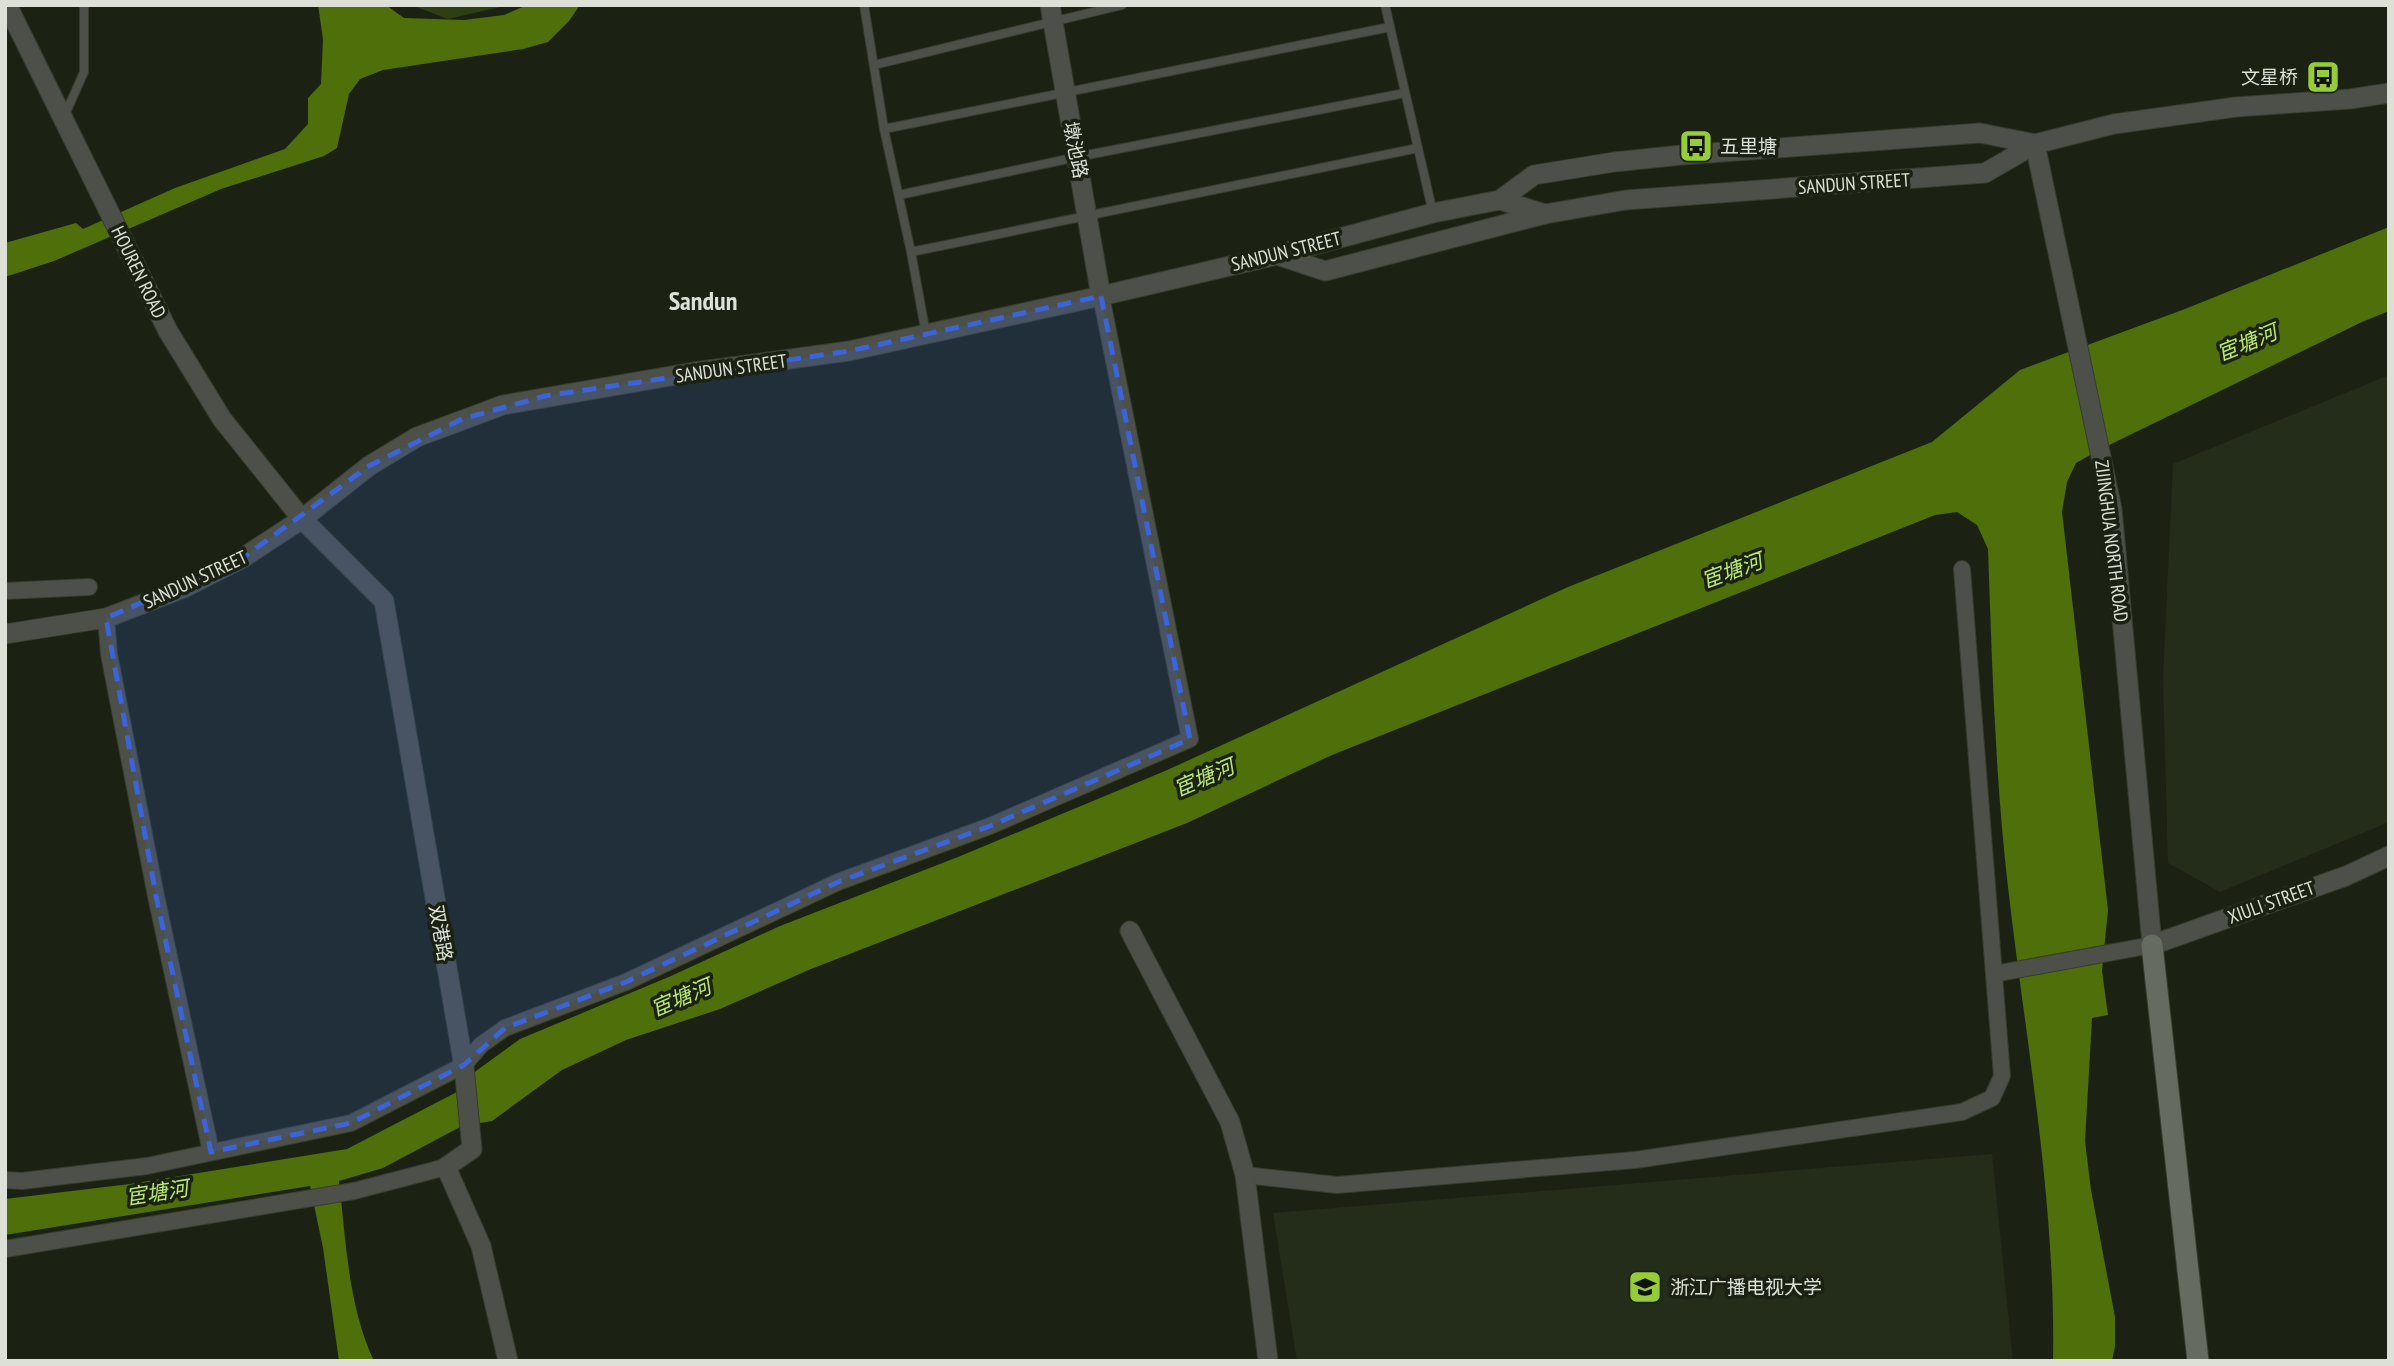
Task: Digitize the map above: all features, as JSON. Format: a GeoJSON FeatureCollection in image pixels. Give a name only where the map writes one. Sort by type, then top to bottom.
{"type":"FeatureCollection","features":[{"type":"Feature","properties":{"kind":"main road"},"geometry":{"type":"LineString","coordinates":[[2152,945],[2198,1361]]}},
{"type":"Feature","properties":{"kind":"street","name":"HOUREN ROAD"},"geometry":{"type":"LineString","coordinates":[[7,5],[168,331],[222,419],[302,519]]}},
{"type":"Feature","properties":{"kind":"street","name":"墩池路"},"geometry":{"type":"LineString","coordinates":[[1051,13],[1101,296]]}},
{"type":"Feature","properties":{"kind":"street","name":"SANDUN STREET"},"geometry":{"type":"LineString","coordinates":[[1500,200],[1545,214],[1626,200],[1984,173],[2035,144],[2114,124],[2236,107],[2350,99],[2389,93]]}},
{"type":"Feature","properties":{"kind":"street","name":"SANDUN STREET"},"geometry":{"type":"LineString","coordinates":[[5,634],[106,618],[184,587],[241,559],[302,519],[369,466],[417,437],[503,405],[694,372],[849,351],[1101,296],[1277,255],[1433,213],[1500,200],[1534,175],[1614,162],[1980,133],[2035,144]]}},
{"type":"Feature","properties":{"kind":"street","name":"ZIJINGHUA NORTH ROAD"},"geometry":{"type":"LineString","coordinates":[[2035,144],[2112,509],[2152,945]]}},
{"type":"Feature","properties":{"kind":"street"},"geometry":{"type":"LineString","coordinates":[[1277,255],[1325,271],[1545,214]]}},
{"type":"Feature","properties":{"kind":"street"},"geometry":{"type":"LineString","coordinates":[[5,1180],[22,1181],[146,1166],[351,1123],[464,1066],[481,1045],[505,1028],[626,982],[838,882],[990,826],[1190,739],[1101,296]]}},
{"type":"Feature","properties":{"kind":"street","name":"双港路"},"geometry":{"type":"LineString","coordinates":[[302,519],[384,601],[464,1066],[472,1149],[446,1167]]}},
{"type":"Feature","properties":{"kind":"street"},"geometry":{"type":"LineString","coordinates":[[1245,1175],[1337,1185],[1622,1161],[1962,1112],[1992,1098],[2002,1076],[1962,569]]}},
{"type":"Feature","properties":{"kind":"street"},"geometry":{"type":"LineString","coordinates":[[5,592],[89,587]]}},
{"type":"Feature","properties":{"kind":"street"},"geometry":{"type":"LineString","coordinates":[[106,618],[109,654],[156,897],[211,1152]]}},
{"type":"Feature","properties":{"kind":"street","name":"XIULI STREET"},"geometry":{"type":"LineString","coordinates":[[2152,945],[2346,876],[2389,856]]}},
{"type":"Feature","properties":{"kind":"street"},"geometry":{"type":"LineString","coordinates":[[1130,931],[1230,1122],[1245,1175],[1268,1361]]}},
{"type":"Feature","properties":{"kind":"street"},"geometry":{"type":"LineString","coordinates":[[1994,974],[2152,945]]}},
{"type":"Feature","properties":{"kind":"street"},"geometry":{"type":"LineString","coordinates":[[5,1249],[354,1191],[446,1167],[481,1246],[508,1361]]}},
{"type":"Feature","properties":{"kind":"lane"},"geometry":{"type":"LineString","coordinates":[[63,120],[84,72],[84,5]]}},
{"type":"Feature","properties":{"kind":"lane"},"geometry":{"type":"LineString","coordinates":[[864,5],[884,129],[926,334]]}},
{"type":"Feature","properties":{"kind":"lane"},"geometry":{"type":"LineString","coordinates":[[874,65],[1051,13],[1122,5]]}},
{"type":"Feature","properties":{"kind":"lane"},"geometry":{"type":"LineString","coordinates":[[1385,5],[1433,213]]}},
{"type":"Feature","properties":{"kind":"lane"},"geometry":{"type":"LineString","coordinates":[[884,129],[1390,27]]}},
{"type":"Feature","properties":{"kind":"lane"},"geometry":{"type":"LineString","coordinates":[[899,195],[1405,93]]}},
{"type":"Feature","properties":{"kind":"lane"},"geometry":{"type":"LineString","coordinates":[[911,252],[1418,148]]}},
{"type":"Feature","properties":{"kind":"highlighted area"},"geometry":{"type":"Polygon","coordinates":[[[1101,296],[1190,739],[990,826],[838,882],[626,982],[505,1028],[464,1065],[351,1123],[211,1152],[156,896],[106,618],[241,559],[369,466],[462,419],[545,396],[849,351],[1101,296]]]}},
{"type":"Feature","properties":{"kind":"shaded area"},"geometry":{"type":"Polygon","coordinates":[[[411,5],[509,5],[448,19],[411,5]]]}},
{"type":"Feature","properties":{"kind":"shaded area"},"geometry":{"type":"Polygon","coordinates":[[[2389,375],[2389,822],[2220,892],[2168,863],[2163,679],[2173,464],[2389,375]]]}},
{"type":"Feature","properties":{"kind":"shaded area","name":"浙江广播电视大学"},"geometry":{"type":"Polygon","coordinates":[[[1992,1154],[2013,1361],[1297,1361],[1273,1213],[1992,1154]]]}},
{"type":"Feature","properties":{"kind":"water"},"geometry":{"type":"Polygon","coordinates":[[[318,5],[386,5],[404,18],[464,20],[504,15],[527,5],[580,5],[569,21],[548,42],[523,49],[383,70],[360,79],[349,94],[337,148],[324,156],[221,189],[54,261],[5,277],[5,243],[76,223],[83,229],[175,188],[285,149],[308,124],[308,98],[321,84],[323,39],[318,5]]]}},
{"type":"Feature","properties":{"kind":"water","name":"宦塘河"},"geometry":{"type":"Polygon","coordinates":[[[2389,227],[2389,311],[2101,449],[2076,463],[2067,482],[2062,512],[2108,910],[2102,971],[2108,1015],[2092,1018],[2085,1141],[2091,1190],[2115,1317],[2112,1361],[2053,1361],[2053,1301],[2045,1183],[2000,803],[1988,549],[1977,525],[1957,512],[1935,515],[1332,755],[1187,823],[811,969],[720,1009],[626,1040],[562,1070],[492,1121],[462,1126],[383,1168],[339,1181],[353,1296],[365,1340],[374,1361],[339,1361],[323,1248],[310,1186],[5,1235],[5,1199],[130,1184],[347,1149],[455,1093],[476,1071],[520,1039],[671,976],[780,926],[958,857],[1165,771],[1568,587],[1932,442],[2020,370],[2185,309],[2389,227]]]}},
{"type":"Feature","properties":{"kind":"place","name":"文星桥"},"geometry":{"type":"Point","coordinates":[2323,77]}},
{"type":"Feature","properties":{"kind":"place","name":"五里塘"},"geometry":{"type":"Point","coordinates":[1696,146]}},
{"type":"Feature","properties":{"kind":"place","name":"浙江广播电视大学"},"geometry":{"type":"Point","coordinates":[1645,1287]}},
{"type":"Feature","properties":{"kind":"district","name":"Sandun"},"geometry":{"type":"Point","coordinates":[703,301]}}]}
